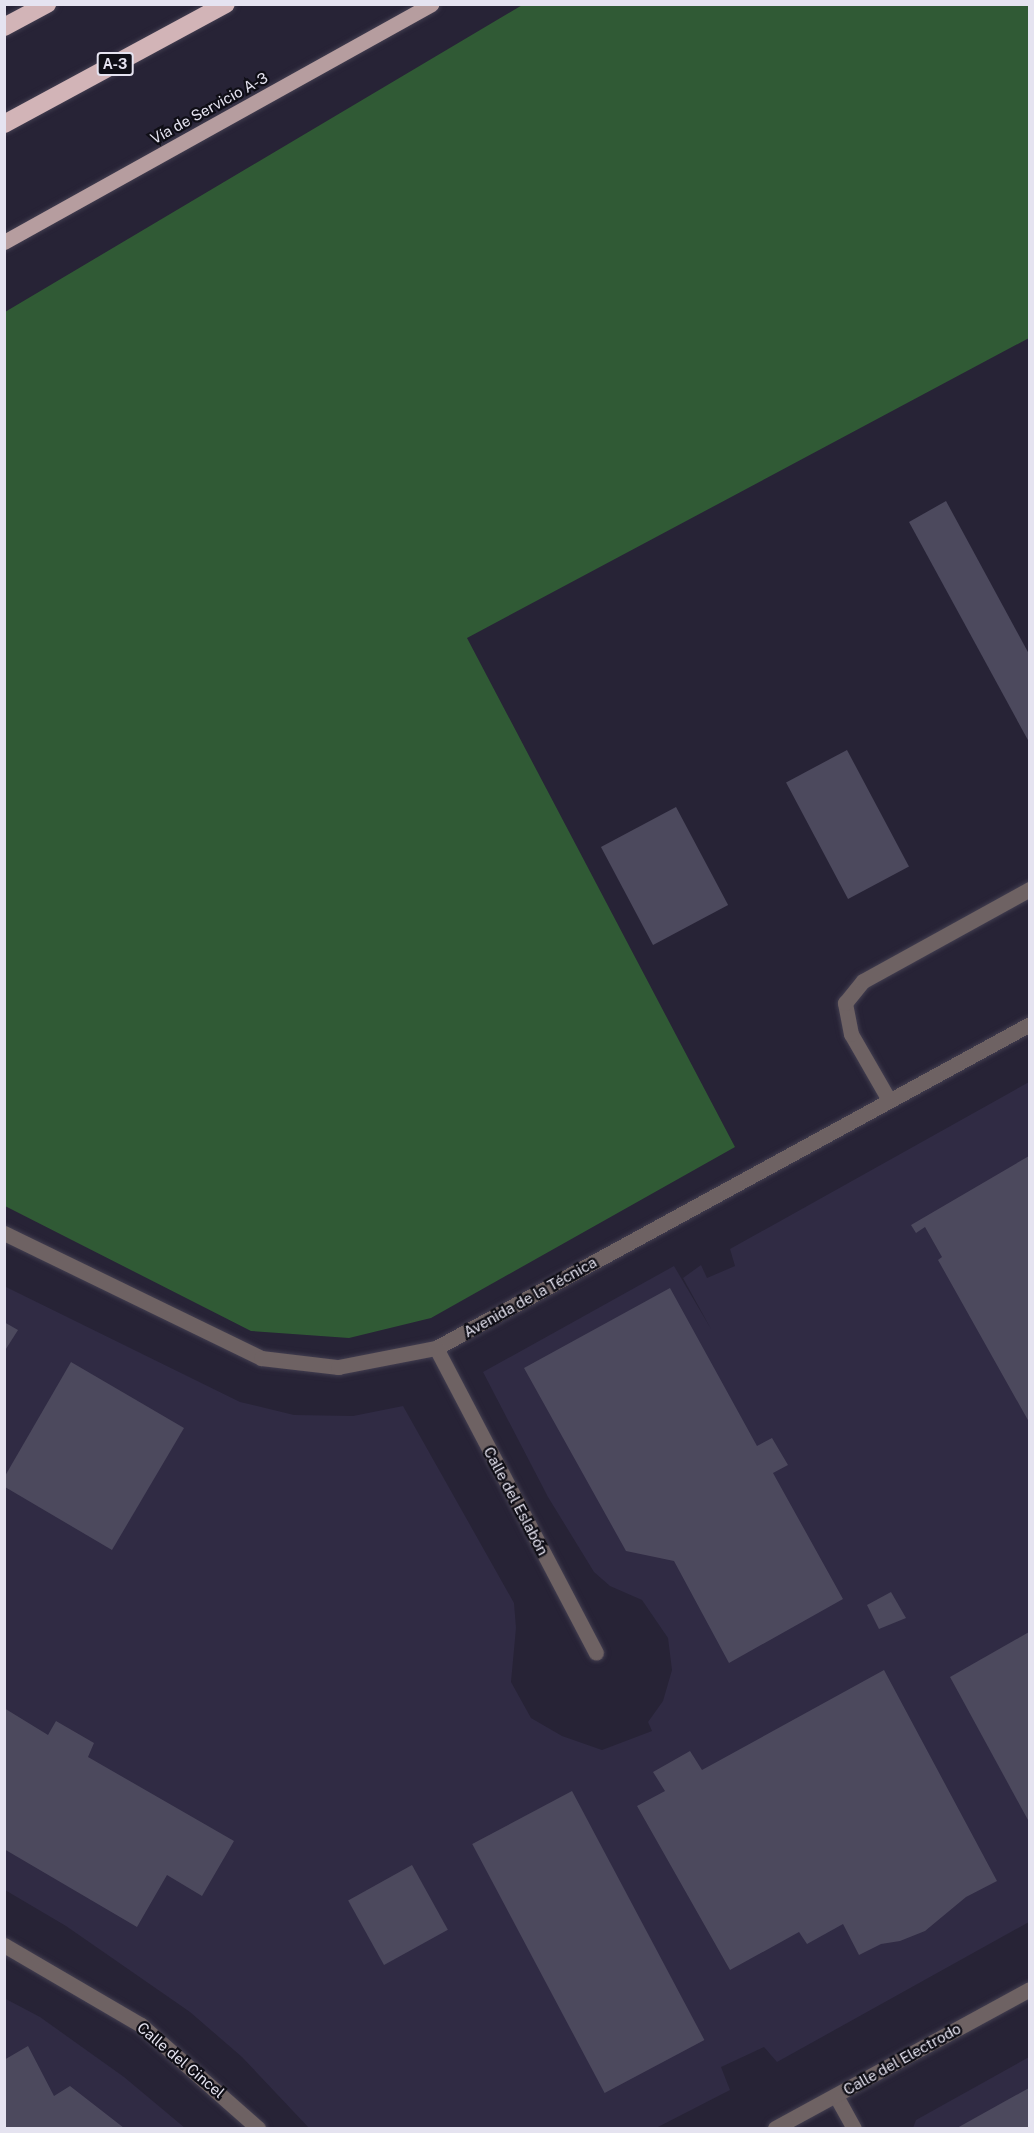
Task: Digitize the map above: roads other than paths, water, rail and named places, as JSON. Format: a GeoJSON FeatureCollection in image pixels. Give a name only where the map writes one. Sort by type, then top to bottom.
{"type":"FeatureCollection","features":[{"type":"Feature","properties":{"kind":"highway"},"geometry":{"type":"LineString","coordinates":[[4,27],[46,4]]}},
{"type":"Feature","properties":{"kind":"highway","name":"A-3"},"geometry":{"type":"LineString","coordinates":[[4,124],[226,4]]}},
{"type":"Feature","properties":{"kind":"main road","name":"Vía de Servicio A-3"},"geometry":{"type":"LineString","coordinates":[[4,242],[431,4]]}},
{"type":"Feature","properties":{"kind":"street"},"geometry":{"type":"LineString","coordinates":[[889,1100],[851,1034],[845,1002],[863,981],[1029,889]]}},
{"type":"Feature","properties":{"kind":"street","name":"Avenida de la Técnica"},"geometry":{"type":"LineString","coordinates":[[4,1233],[261,1358],[338,1366],[436,1348],[1029,1024]]}},
{"type":"Feature","properties":{"kind":"street","name":"Calle del Eslabón"},"geometry":{"type":"LineString","coordinates":[[436,1348],[596,1653]]}},
{"type":"Feature","properties":{"kind":"street","name":"Calle del Cincel"},"geometry":{"type":"LineString","coordinates":[[4,1945],[141,2025],[258,2128]]}},
{"type":"Feature","properties":{"kind":"street","name":"Calle del Electrodo"},"geometry":{"type":"LineString","coordinates":[[775,2128],[1029,1989]]}},
{"type":"Feature","properties":{"kind":"street"},"geometry":{"type":"LineString","coordinates":[[836,2096],[854,2128]]}}]}
